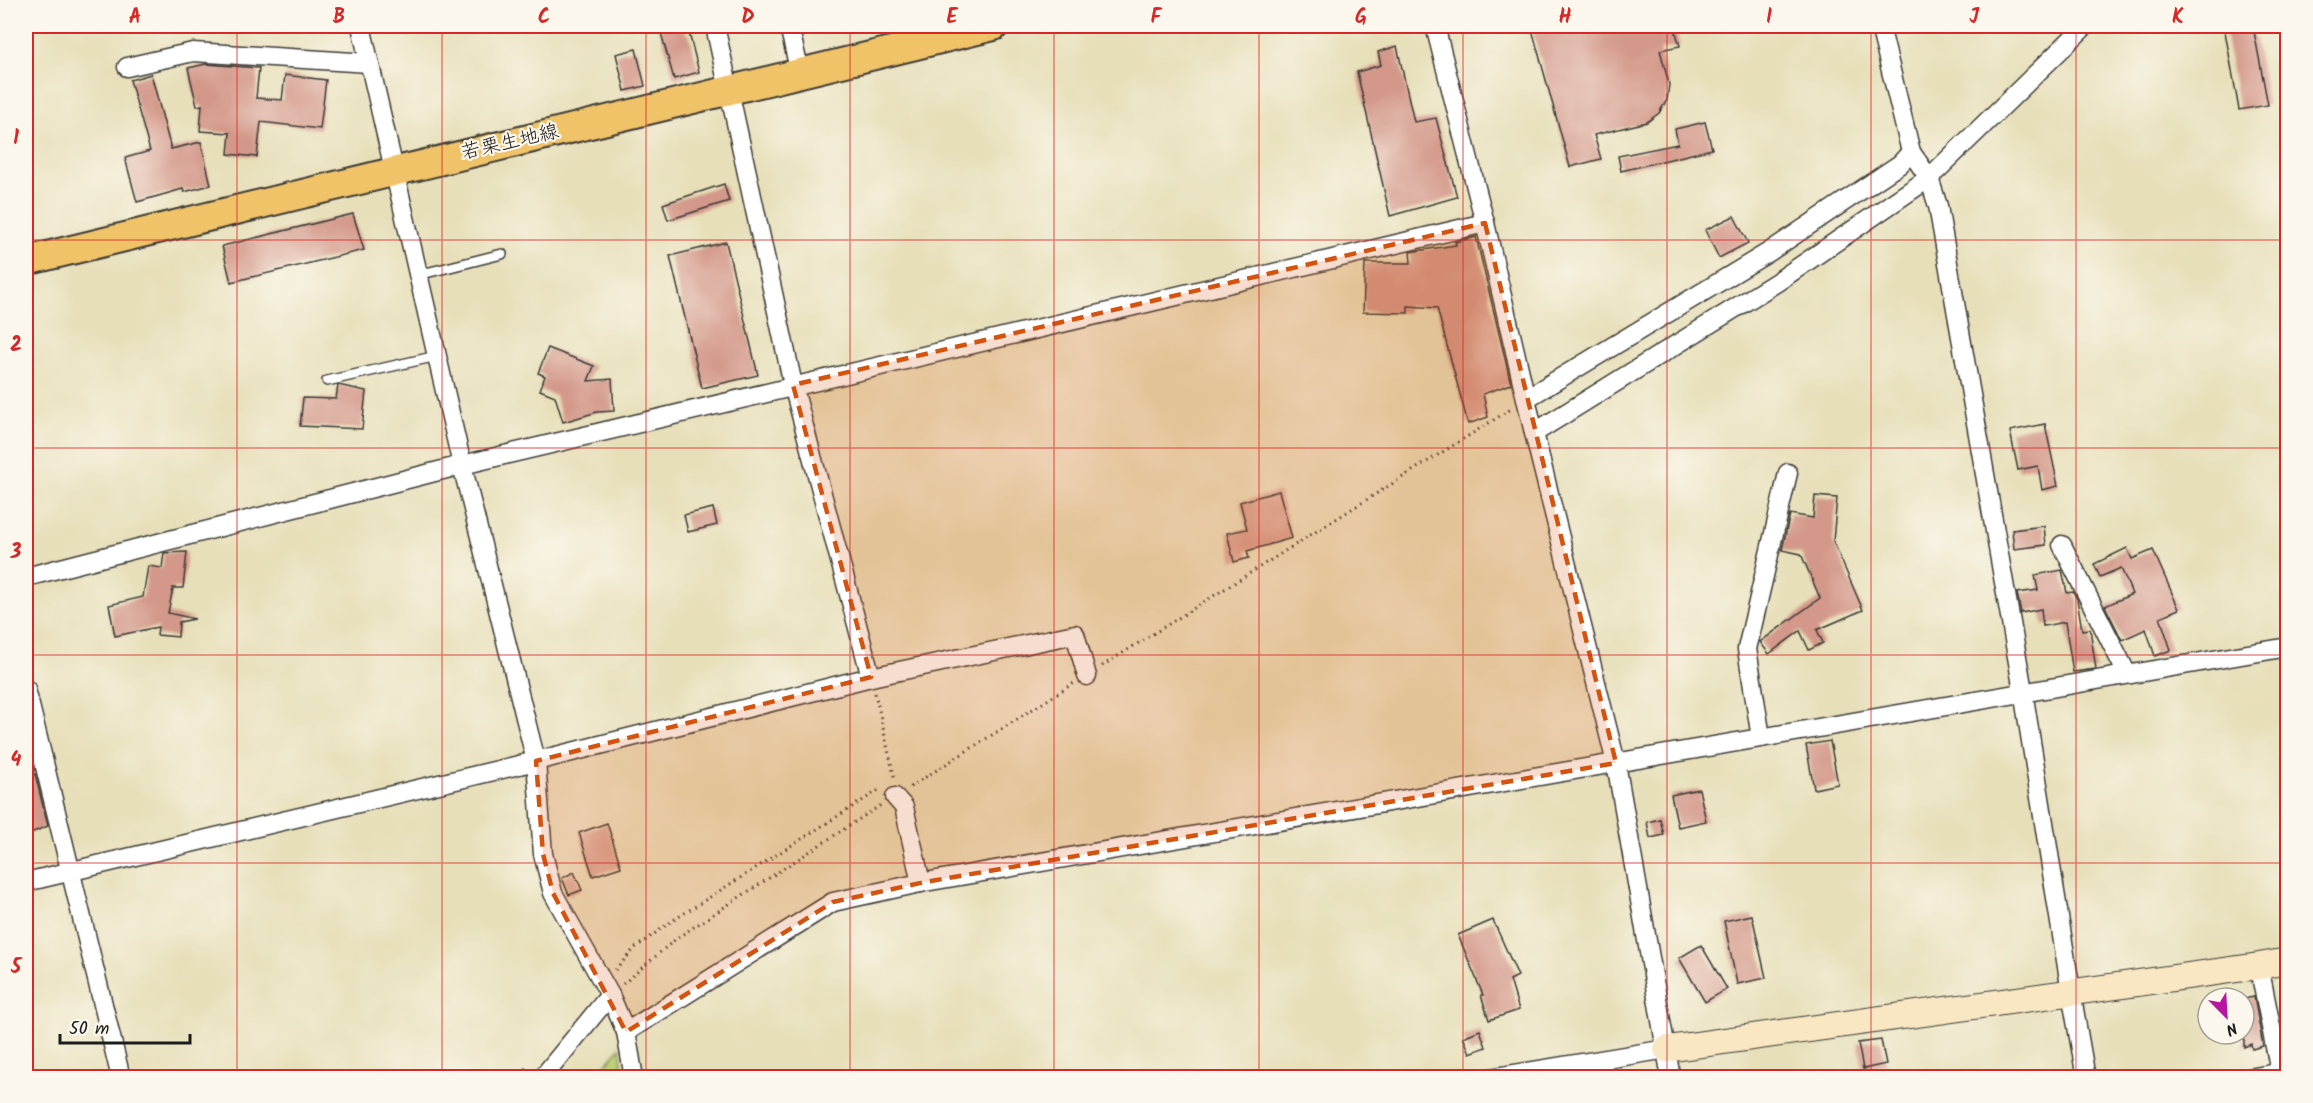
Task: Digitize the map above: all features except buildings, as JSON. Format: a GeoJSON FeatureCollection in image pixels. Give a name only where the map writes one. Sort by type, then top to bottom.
{"type":"FeatureCollection","features":[{"type":"Feature","properties":{"kind":"main road","name":"若栗生地線"},"geometry":{"type":"LineString","coordinates":[[26,261],[800,73],[926,34],[994,26]]}},
{"type":"Feature","properties":{"kind":"street"},"geometry":{"type":"LineString","coordinates":[[361,26],[462,465],[536,761],[543,854],[553,893],[607,989],[626,1032],[634,1077]]}},
{"type":"Feature","properties":{"kind":"street"},"geometry":{"type":"LineString","coordinates":[[715,26],[793,385],[871,677]]}},
{"type":"Feature","properties":{"kind":"street"},"geometry":{"type":"LineString","coordinates":[[789,26],[800,73]]}},
{"type":"Feature","properties":{"kind":"street"},"geometry":{"type":"LineString","coordinates":[[1435,26],[1616,763],[1671,1077]]}},
{"type":"Feature","properties":{"kind":"street"},"geometry":{"type":"LineString","coordinates":[[1880,26],[1911,152],[1929,178],[1938,206],[2024,691],[2086,1077]]}},
{"type":"Feature","properties":{"kind":"street"},"geometry":{"type":"LineString","coordinates":[[1534,433],[1777,282],[1929,178],[2085,26]]}},
{"type":"Feature","properties":{"kind":"street"},"geometry":{"type":"LineString","coordinates":[[128,67],[193,52],[369,63]]}},
{"type":"Feature","properties":{"kind":"street"},"geometry":{"type":"LineString","coordinates":[[1527,398],[1769,252],[1900,164],[1911,152]]}},
{"type":"Feature","properties":{"kind":"street"},"geometry":{"type":"LineString","coordinates":[[26,577],[462,465],[1485,223]]}},
{"type":"Feature","properties":{"kind":"street"},"geometry":{"type":"LineString","coordinates":[[1761,738],[1747,649],[1788,473]]}},
{"type":"Feature","properties":{"kind":"street"},"geometry":{"type":"LineString","coordinates":[[2062,545],[2127,674]]}},
{"type":"Feature","properties":{"kind":"street"},"geometry":{"type":"LineString","coordinates":[[26,882],[536,761],[871,677],[1075,634],[1087,676]]}},
{"type":"Feature","properties":{"kind":"street"},"geometry":{"type":"LineString","coordinates":[[626,1032],[833,902],[921,883],[2288,647]]}},
{"type":"Feature","properties":{"kind":"street"},"geometry":{"type":"LineString","coordinates":[[26,689],[121,1077]]}},
{"type":"Feature","properties":{"kind":"street"},"geometry":{"type":"LineString","coordinates":[[892,787],[904,807],[921,883]]}},
{"type":"Feature","properties":{"kind":"street"},"geometry":{"type":"LineString","coordinates":[[1490,1077],[1667,1049],[2259,966],[2288,960]]}},
{"type":"Feature","properties":{"kind":"street"},"geometry":{"type":"LineString","coordinates":[[2249,1077],[2284,1072],[2259,966]]}},
{"type":"Feature","properties":{"kind":"street"},"geometry":{"type":"LineString","coordinates":[[536,1071],[607,989]]}},
{"type":"Feature","properties":{"kind":"lane"},"geometry":{"type":"LineString","coordinates":[[418,275],[502,254]]}},
{"type":"Feature","properties":{"kind":"lane"},"geometry":{"type":"LineString","coordinates":[[327,381],[437,356]]}},
{"type":"Feature","properties":{"kind":"path"},"geometry":{"type":"LineString","coordinates":[[607,989],[635,948],[672,921],[892,787],[1087,676],[1527,398]]}},
{"type":"Feature","properties":{"kind":"path"},"geometry":{"type":"LineString","coordinates":[[871,677],[892,787]]}},
{"type":"Feature","properties":{"kind":"path"},"geometry":{"type":"LineString","coordinates":[[607,989],[892,787]]}},
{"type":"Feature","properties":{"kind":"path"},"geometry":{"type":"LineString","coordinates":[[510,1077],[536,1071]]}},
{"type":"Feature","properties":{"kind":"highlighted area"},"geometry":{"type":"Polygon","coordinates":[[[1485,223],[1616,763],[925,882],[833,902],[626,1032],[553,893],[543,854],[536,761],[871,677],[793,385],[1485,223]]]}},
{"type":"Feature","properties":{"kind":"green space"},"geometry":{"type":"Polygon","coordinates":[[[620,1048],[624,1077],[595,1077],[620,1048]]]}}]}
